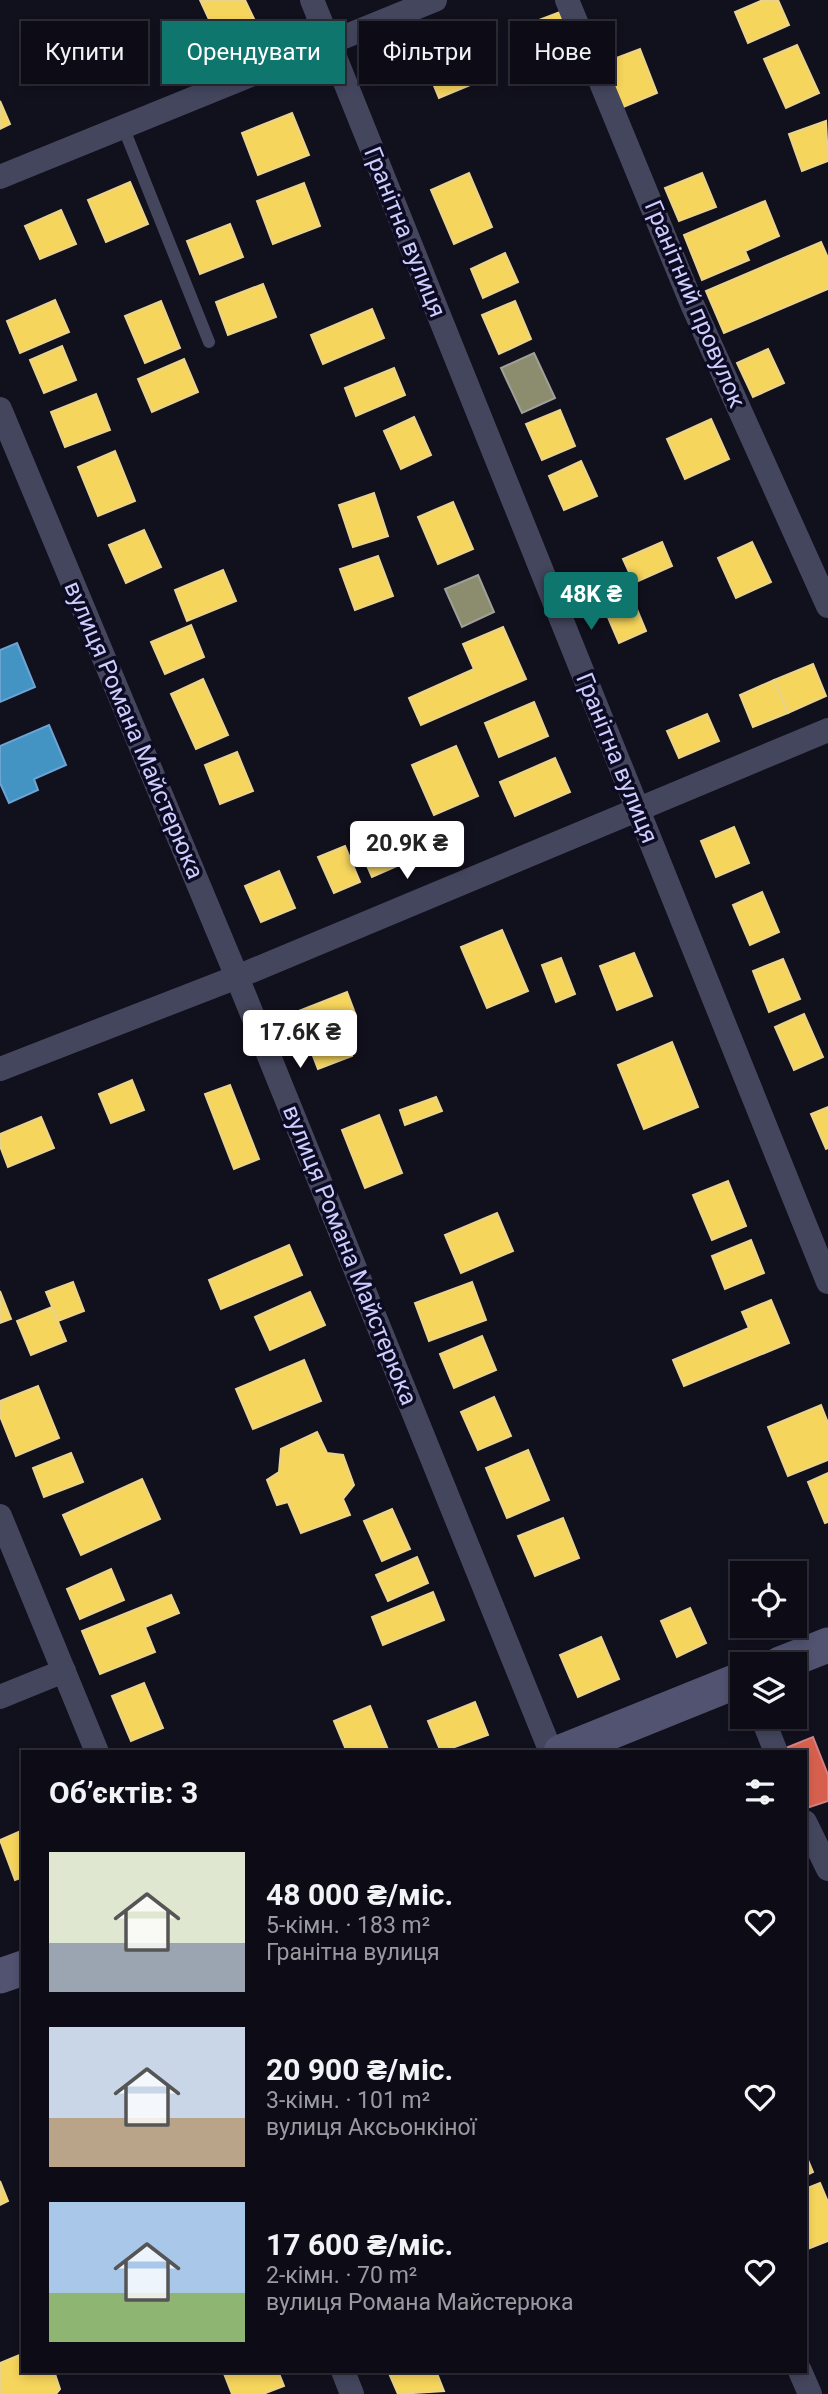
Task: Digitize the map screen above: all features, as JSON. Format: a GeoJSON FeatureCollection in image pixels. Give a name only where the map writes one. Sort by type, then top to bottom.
{"type":"FeatureCollection","features":[{"type":"Feature","properties":{"kind":"main road"},"geometry":{"type":"LineString","coordinates":[[807,1654],[828,1646]]}},
{"type":"Feature","properties":{"kind":"main road"},"geometry":{"type":"LineString","coordinates":[[566,1750],[730,1684]]}},
{"type":"Feature","properties":{"kind":"main road"},"geometry":{"type":"LineString","coordinates":[[0,1976],[21,1969]]}},
{"type":"Feature","properties":{"kind":"street","name":"Гранітна вулиця"},"geometry":{"type":"LineString","coordinates":[[312,0],[320,21]]}},
{"type":"Feature","properties":{"kind":"street"},"geometry":{"type":"LineString","coordinates":[[345,39],[435,0]]}},
{"type":"Feature","properties":{"kind":"street","name":"Гранітний провулок"},"geometry":{"type":"LineString","coordinates":[[567,0],[692,304],[828,606]]}},
{"type":"Feature","properties":{"kind":"street","name":"Гранітна вулиця"},"geometry":{"type":"LineString","coordinates":[[345,82],[828,1282]]}},
{"type":"Feature","properties":{"kind":"street"},"geometry":{"type":"LineString","coordinates":[[0,177],[234,84]]}},
{"type":"Feature","properties":{"kind":"street","name":"вулиця Романа Майстерюка"},"geometry":{"type":"LineString","coordinates":[[0,409],[237,977],[550,1750]]}},
{"type":"Feature","properties":{"kind":"street"},"geometry":{"type":"LineString","coordinates":[[0,1069],[237,977],[828,730]]}},
{"type":"Feature","properties":{"kind":"street"},"geometry":{"type":"LineString","coordinates":[[0,1517],[96,1750]]}},
{"type":"Feature","properties":{"kind":"street"},"geometry":{"type":"LineString","coordinates":[[0,1698],[64,1671]]}},
{"type":"Feature","properties":{"kind":"street"},"geometry":{"type":"LineString","coordinates":[[766,1729],[775,1750]]}},
{"type":"Feature","properties":{"kind":"street"},"geometry":{"type":"LineString","coordinates":[[807,1826],[828,1869]]}},
{"type":"Feature","properties":{"kind":"street"},"geometry":{"type":"LineString","coordinates":[[344,2373],[352,2394]]}},
{"type":"Feature","properties":{"kind":"street"},"geometry":{"type":"LineString","coordinates":[[801,2373],[810,2394]]}},
{"type":"Feature","properties":{"kind":"lane"},"geometry":{"type":"LineString","coordinates":[[124,129],[209,342]]}},
{"type":"Feature","properties":{"kind":"building: Житло"},"geometry":{"type":"Polygon","coordinates":[[[200,0],[245,0],[255,21],[210,21],[200,0]]]}},
{"type":"Feature","properties":{"kind":"building: Житло"},"geometry":{"type":"Polygon","coordinates":[[[763,0],[778,0],[789,25],[748,43],[735,12],[763,0]]]}},
{"type":"Feature","properties":{"kind":"building: Житло"},"geometry":{"type":"Polygon","coordinates":[[[560,12],[563,21],[536,21],[560,12]]]}},
{"type":"Feature","properties":{"kind":"building: Житло"},"geometry":{"type":"Polygon","coordinates":[[[797,45],[819,93],[786,108],[764,59],[797,45]]]}},
{"type":"Feature","properties":{"kind":"building: Житло"},"geometry":{"type":"Polygon","coordinates":[[[640,49],[657,93],[621,108],[611,84],[615,84],[615,58],[640,49]]]}},
{"type":"Feature","properties":{"kind":"building: Житло"},"geometry":{"type":"Polygon","coordinates":[[[433,84],[473,84],[439,98],[433,84]]]}},
{"type":"Feature","properties":{"kind":"building: Житло"},"geometry":{"type":"Polygon","coordinates":[[[0,101],[10,124],[0,129],[0,101]]]}},
{"type":"Feature","properties":{"kind":"building: Житло"},"geometry":{"type":"Polygon","coordinates":[[[292,113],[309,155],[258,175],[242,133],[292,113]]]}},
{"type":"Feature","properties":{"kind":"building: Житло"},"geometry":{"type":"Polygon","coordinates":[[[826,121],[828,161],[802,171],[789,134],[826,121]]]}},
{"type":"Feature","properties":{"kind":"building: Житло"},"geometry":{"type":"Polygon","coordinates":[[[469,173],[492,227],[454,244],[431,190],[469,173]]]}},
{"type":"Feature","properties":{"kind":"building: Житло"},"geometry":{"type":"Polygon","coordinates":[[[702,173],[716,207],[679,221],[665,188],[702,173]]]}},
{"type":"Feature","properties":{"kind":"building: Житло"},"geometry":{"type":"Polygon","coordinates":[[[130,182],[148,224],[106,242],[88,200],[130,182]]]}},
{"type":"Feature","properties":{"kind":"building: Житло"},"geometry":{"type":"Polygon","coordinates":[[[304,183],[320,226],[273,244],[257,201],[304,183]]]}},
{"type":"Feature","properties":{"kind":"building: Житло"},"geometry":{"type":"Polygon","coordinates":[[[765,201],[779,236],[745,251],[749,260],[702,280],[684,235],[765,201]]]}},
{"type":"Feature","properties":{"kind":"building: Житло"},"geometry":{"type":"Polygon","coordinates":[[[61,210],[76,244],[40,259],[25,226],[61,210]]]}},
{"type":"Feature","properties":{"kind":"building: Житло"},"geometry":{"type":"Polygon","coordinates":[[[230,224],[243,257],[200,274],[187,241],[230,224]]]}},
{"type":"Feature","properties":{"kind":"building: Житло"},"geometry":{"type":"Polygon","coordinates":[[[821,242],[828,258],[828,289],[724,333],[706,291],[821,242]]]}},
{"type":"Feature","properties":{"kind":"building: Житло"},"geometry":{"type":"Polygon","coordinates":[[[505,253],[518,282],[483,298],[471,269],[505,253]]]}},
{"type":"Feature","properties":{"kind":"building: Житло"},"geometry":{"type":"Polygon","coordinates":[[[263,284],[276,317],[228,335],[216,302],[263,284]]]}},
{"type":"Feature","properties":{"kind":"building: Житло"},"geometry":{"type":"Polygon","coordinates":[[[55,300],[69,332],[20,353],[7,321],[55,300]]]}},
{"type":"Feature","properties":{"kind":"building: Житло"},"geometry":{"type":"Polygon","coordinates":[[[161,301],[180,348],[145,363],[125,316],[161,301]]]}},
{"type":"Feature","properties":{"kind":"building: Житло"},"geometry":{"type":"Polygon","coordinates":[[[515,301],[531,339],[499,354],[482,315],[515,301]]]}},
{"type":"Feature","properties":{"kind":"building: Житло"},"geometry":{"type":"Polygon","coordinates":[[[372,309],[384,338],[323,364],[311,335],[372,309]]]}},
{"type":"Feature","properties":{"kind":"building: Житло"},"geometry":{"type":"Polygon","coordinates":[[[62,346],[76,380],[44,393],[30,360],[62,346]]]}},
{"type":"Feature","properties":{"kind":"building: Житло"},"geometry":{"type":"Polygon","coordinates":[[[768,349],[784,383],[753,397],[737,363],[768,349]]]}},
{"type":"Feature","properties":{"kind":"building: Житло"},"geometry":{"type":"Polygon","coordinates":[[[184,359],[198,392],[152,412],[138,379],[184,359]]]}},
{"type":"Feature","properties":{"kind":"building: Житло"},"geometry":{"type":"Polygon","coordinates":[[[394,368],[405,395],[356,416],[345,388],[394,368]]]}},
{"type":"Feature","properties":{"kind":"building: Житло"},"geometry":{"type":"Polygon","coordinates":[[[96,394],[110,430],[65,447],[51,412],[96,394]]]}},
{"type":"Feature","properties":{"kind":"building: Житло"},"geometry":{"type":"Polygon","coordinates":[[[560,410],[575,446],[542,460],[526,424],[560,410]]]}},
{"type":"Feature","properties":{"kind":"building: Житло"},"geometry":{"type":"Polygon","coordinates":[[[414,417],[431,455],[401,469],[384,431],[414,417]]]}},
{"type":"Feature","properties":{"kind":"building: Житло"},"geometry":{"type":"Polygon","coordinates":[[[711,419],[729,459],[685,479],[667,439],[711,419]]]}},
{"type":"Feature","properties":{"kind":"building: Житло"},"geometry":{"type":"Polygon","coordinates":[[[115,451],[135,501],[98,516],[78,467],[115,451]]]}},
{"type":"Feature","properties":{"kind":"building: Житло"},"geometry":{"type":"Polygon","coordinates":[[[581,461],[597,496],[564,510],[549,476],[581,461]]]}},
{"type":"Feature","properties":{"kind":"building: Житло"},"geometry":{"type":"Polygon","coordinates":[[[374,493],[388,536],[353,547],[339,505],[374,493]]]}},
{"type":"Feature","properties":{"kind":"building: Житло"},"geometry":{"type":"Polygon","coordinates":[[[453,502],[473,549],[438,564],[418,517],[453,502]]]}},
{"type":"Feature","properties":{"kind":"building: Житло"},"geometry":{"type":"Polygon","coordinates":[[[144,530],[161,567],[126,583],[109,545],[144,530]]]}},
{"type":"Feature","properties":{"kind":"building: Житло"},"geometry":{"type":"Polygon","coordinates":[[[662,542],[672,566],[634,583],[623,559],[662,542]]]}},
{"type":"Feature","properties":{"kind":"building: Житло"},"geometry":{"type":"Polygon","coordinates":[[[752,542],[771,582],[736,598],[718,558],[752,542]]]}},
{"type":"Feature","properties":{"kind":"building: Житло"},"geometry":{"type":"Polygon","coordinates":[[[378,556],[393,596],[355,610],[340,569],[378,556]]]}},
{"type":"Feature","properties":{"kind":"building: Житло"},"geometry":{"type":"Polygon","coordinates":[[[223,570],[236,601],[187,621],[175,590],[223,570]]]}},
{"type":"Feature","properties":{"kind":"building: Житло"},"geometry":{"type":"Polygon","coordinates":[[[631,595],[646,631],[619,643],[604,608],[631,595]]]}},
{"type":"Feature","properties":{"kind":"building: Житло"},"geometry":{"type":"Polygon","coordinates":[[[191,625],[204,657],[165,674],[151,642],[191,625]]]}},
{"type":"Feature","properties":{"kind":"building: Житло"},"geometry":{"type":"Polygon","coordinates":[[[503,627],[526,679],[421,725],[409,698],[474,669],[463,644],[503,627]]]}},
{"type":"Feature","properties":{"kind":"building: Житло"},"geometry":{"type":"Polygon","coordinates":[[[813,664],[826,696],[788,713],[774,680],[813,664]]]}},
{"type":"Feature","properties":{"kind":"building: Житло"},"geometry":{"type":"Polygon","coordinates":[[[203,679],[228,735],[196,749],[171,694],[203,679]]]}},
{"type":"Feature","properties":{"kind":"building: Житло"},"geometry":{"type":"Polygon","coordinates":[[[774,680],[788,713],[753,727],[740,695],[774,680]]]}},
{"type":"Feature","properties":{"kind":"building: Житло"},"geometry":{"type":"Polygon","coordinates":[[[534,702],[548,736],[499,757],[485,723],[534,702]]]}},
{"type":"Feature","properties":{"kind":"building: Житло"},"geometry":{"type":"Polygon","coordinates":[[[707,714],[719,741],[679,758],[667,731],[707,714]]]}},
{"type":"Feature","properties":{"kind":"building: Житло"},"geometry":{"type":"Polygon","coordinates":[[[456,746],[478,796],[434,815],[412,765],[456,746]]]}},
{"type":"Feature","properties":{"kind":"building: Житло"},"geometry":{"type":"Polygon","coordinates":[[[237,752],[253,791],[220,804],[205,765],[237,752]]]}},
{"type":"Feature","properties":{"kind":"building: Житло"},"geometry":{"type":"Polygon","coordinates":[[[555,758],[570,792],[515,816],[500,782],[555,758]]]}},
{"type":"Feature","properties":{"kind":"building: Житло"},"geometry":{"type":"Polygon","coordinates":[[[380,825],[397,866],[372,877],[354,836],[380,825]]]}},
{"type":"Feature","properties":{"kind":"building: Житло"},"geometry":{"type":"Polygon","coordinates":[[[734,827],[749,863],[716,877],[701,841],[734,827]]]}},
{"type":"Feature","properties":{"kind":"building: Житло"},"geometry":{"type":"Polygon","coordinates":[[[345,846],[360,882],[334,893],[318,857],[345,846]]]}},
{"type":"Feature","properties":{"kind":"building: Житло"},"geometry":{"type":"Polygon","coordinates":[[[279,871],[295,908],[261,922],[245,886],[279,871]]]}},
{"type":"Feature","properties":{"kind":"building: Житло"},"geometry":{"type":"Polygon","coordinates":[[[762,892],[779,932],[750,945],[733,905],[762,892]]]}},
{"type":"Feature","properties":{"kind":"building: Житло"},"geometry":{"type":"Polygon","coordinates":[[[502,930],[528,991],[487,1008],[461,947],[502,930]]]}},
{"type":"Feature","properties":{"kind":"building: Житло"},"geometry":{"type":"Polygon","coordinates":[[[634,953],[652,996],[617,1010],[600,966],[634,953]]]}},
{"type":"Feature","properties":{"kind":"building: Житло"},"geometry":{"type":"Polygon","coordinates":[[[561,958],[575,994],[556,1002],[542,965],[561,958]]]}},
{"type":"Feature","properties":{"kind":"building: Житло"},"geometry":{"type":"Polygon","coordinates":[[[783,959],[800,999],[769,1012],[753,971],[783,959]]]}},
{"type":"Feature","properties":{"kind":"building: Житло"},"geometry":{"type":"Polygon","coordinates":[[[347,992],[356,1016],[339,1022],[352,1056],[318,1069],[296,1012],[347,992]]]}},
{"type":"Feature","properties":{"kind":"building: Житло"},"geometry":{"type":"Polygon","coordinates":[[[804,1014],[823,1057],[794,1070],[775,1027],[804,1014]]]}},
{"type":"Feature","properties":{"kind":"building: Житло"},"geometry":{"type":"Polygon","coordinates":[[[672,1042],[698,1107],[644,1129],[618,1065],[672,1042]]]}},
{"type":"Feature","properties":{"kind":"building: Житло"},"geometry":{"type":"Polygon","coordinates":[[[132,1080],[144,1110],[111,1123],[99,1094],[132,1080]]]}},
{"type":"Feature","properties":{"kind":"building: Житло"},"geometry":{"type":"Polygon","coordinates":[[[230,1085],[259,1159],[234,1169],[205,1094],[230,1085]]]}},
{"type":"Feature","properties":{"kind":"building: Житло"},"geometry":{"type":"Polygon","coordinates":[[[436,1097],[442,1111],[405,1125],[400,1110],[436,1097]]]}},
{"type":"Feature","properties":{"kind":"building: Житло"},"geometry":{"type":"Polygon","coordinates":[[[828,1107],[828,1148],[826,1149],[811,1114],[828,1107]]]}},
{"type":"Feature","properties":{"kind":"building: Житло"},"geometry":{"type":"Polygon","coordinates":[[[379,1115],[402,1173],[365,1188],[342,1130],[379,1115]]]}},
{"type":"Feature","properties":{"kind":"building: Житло"},"geometry":{"type":"Polygon","coordinates":[[[41,1117],[54,1148],[8,1167],[0,1146],[0,1134],[41,1117]]]}},
{"type":"Feature","properties":{"kind":"building: Житло"},"geometry":{"type":"Polygon","coordinates":[[[728,1181],[746,1226],[712,1240],[693,1195],[728,1181]]]}},
{"type":"Feature","properties":{"kind":"building: Житло"},"geometry":{"type":"Polygon","coordinates":[[[497,1213],[513,1251],[461,1273],[445,1235],[497,1213]]]}},
{"type":"Feature","properties":{"kind":"building: Житло"},"geometry":{"type":"Polygon","coordinates":[[[751,1240],[764,1273],[725,1289],[712,1256],[751,1240]]]}},
{"type":"Feature","properties":{"kind":"building: Житло"},"geometry":{"type":"Polygon","coordinates":[[[289,1245],[302,1275],[221,1309],[209,1280],[289,1245]]]}},
{"type":"Feature","properties":{"kind":"building: Житло"},"geometry":{"type":"Polygon","coordinates":[[[73,1282],[84,1311],[58,1321],[46,1292],[73,1282]]]}},
{"type":"Feature","properties":{"kind":"building: Житло"},"geometry":{"type":"Polygon","coordinates":[[[472,1282],[486,1320],[429,1341],[415,1303],[472,1282]]]}},
{"type":"Feature","properties":{"kind":"building: Житло"},"geometry":{"type":"Polygon","coordinates":[[[0,1291],[11,1319],[0,1323],[0,1291]]]}},
{"type":"Feature","properties":{"kind":"building: Житло"},"geometry":{"type":"Polygon","coordinates":[[[310,1292],[325,1325],[270,1350],[255,1317],[310,1292]]]}},
{"type":"Feature","properties":{"kind":"building: Житло"},"geometry":{"type":"Polygon","coordinates":[[[771,1300],[789,1343],[684,1386],[673,1360],[749,1328],[742,1312],[771,1300]]]}},
{"type":"Feature","properties":{"kind":"building: Житло"},"geometry":{"type":"Polygon","coordinates":[[[52,1307],[66,1341],[31,1355],[17,1321],[52,1307]]]}},
{"type":"Feature","properties":{"kind":"building: Житло"},"geometry":{"type":"Polygon","coordinates":[[[482,1336],[496,1370],[454,1388],[440,1354],[482,1336]]]}},
{"type":"Feature","properties":{"kind":"building: Житло"},"geometry":{"type":"Polygon","coordinates":[[[304,1360],[321,1401],[253,1429],[236,1389],[304,1360]]]}},
{"type":"Feature","properties":{"kind":"building: Житло"},"geometry":{"type":"Polygon","coordinates":[[[38,1386],[59,1438],[16,1456],[0,1416],[0,1401],[38,1386]]]}},
{"type":"Feature","properties":{"kind":"building: Житло"},"geometry":{"type":"Polygon","coordinates":[[[494,1397],[511,1436],[478,1450],[461,1412],[494,1397]]]}},
{"type":"Feature","properties":{"kind":"building: Житло"},"geometry":{"type":"Polygon","coordinates":[[[821,1405],[828,1423],[828,1460],[788,1476],[768,1427],[821,1405]]]}},
{"type":"Feature","properties":{"kind":"building: Житло"},"geometry":{"type":"Polygon","coordinates":[[[317,1432],[327,1453],[343,1455],[354,1485],[343,1499],[350,1515],[301,1533],[288,1502],[277,1505],[267,1480],[279,1472],[281,1449],[317,1432]]]}},
{"type":"Feature","properties":{"kind":"building: Житло"},"geometry":{"type":"Polygon","coordinates":[[[528,1450],[549,1500],[507,1518],[486,1468],[528,1450]]]}},
{"type":"Feature","properties":{"kind":"building: Житло"},"geometry":{"type":"Polygon","coordinates":[[[71,1453],[83,1482],[44,1497],[33,1468],[71,1453]]]}},
{"type":"Feature","properties":{"kind":"building: Житло"},"geometry":{"type":"Polygon","coordinates":[[[828,1473],[828,1522],[825,1523],[808,1482],[828,1473]]]}},
{"type":"Feature","properties":{"kind":"building: Житло"},"geometry":{"type":"Polygon","coordinates":[[[142,1479],[160,1519],[81,1555],[63,1515],[142,1479]]]}},
{"type":"Feature","properties":{"kind":"building: Житло"},"geometry":{"type":"Polygon","coordinates":[[[392,1509],[410,1549],[382,1561],[364,1521],[392,1509]]]}},
{"type":"Feature","properties":{"kind":"building: Житло"},"geometry":{"type":"Polygon","coordinates":[[[563,1518],[579,1558],[535,1576],[518,1536],[563,1518]]]}},
{"type":"Feature","properties":{"kind":"building: Житло"},"geometry":{"type":"Polygon","coordinates":[[[417,1557],[428,1583],[388,1601],[376,1575],[417,1557]]]}},
{"type":"Feature","properties":{"kind":"building: Житло"},"geometry":{"type":"Polygon","coordinates":[[[111,1569],[124,1600],[80,1619],[67,1589],[111,1569]]]}},
{"type":"Feature","properties":{"kind":"building: Житло"},"geometry":{"type":"Polygon","coordinates":[[[433,1592],[444,1620],[383,1645],[372,1617],[433,1592]]]}},
{"type":"Feature","properties":{"kind":"building: Житло"},"geometry":{"type":"Polygon","coordinates":[[[171,1595],[179,1613],[145,1627],[155,1652],[100,1674],[82,1631],[171,1595]]]}},
{"type":"Feature","properties":{"kind":"building: Житло"},"geometry":{"type":"Polygon","coordinates":[[[690,1608],[706,1643],[677,1657],[661,1621],[690,1608]]]}},
{"type":"Feature","properties":{"kind":"building: Житло"},"geometry":{"type":"Polygon","coordinates":[[[601,1637],[619,1679],[578,1697],[560,1655],[601,1637]]]}},
{"type":"Feature","properties":{"kind":"building: Житло"},"geometry":{"type":"Polygon","coordinates":[[[144,1683],[163,1728],[131,1741],[112,1696],[144,1683]]]}},
{"type":"Feature","properties":{"kind":"building: Житло"},"geometry":{"type":"Polygon","coordinates":[[[475,1702],[488,1735],[440,1750],[428,1721],[475,1702]]]}},
{"type":"Feature","properties":{"kind":"building: Житло"},"geometry":{"type":"Polygon","coordinates":[[[370,1706],[388,1750],[346,1750],[334,1721],[370,1706]]]}},
{"type":"Feature","properties":{"kind":"building: Житло"},"geometry":{"type":"Polygon","coordinates":[[[21,1831],[21,1878],[15,1880],[0,1840],[21,1831]]]}},
{"type":"Feature","properties":{"kind":"building: Житло"},"geometry":{"type":"Polygon","coordinates":[[[807,2158],[813,2172],[807,2175],[807,2158]]]}},
{"type":"Feature","properties":{"kind":"building: Житло"},"geometry":{"type":"Polygon","coordinates":[[[0,2181],[8,2201],[0,2205],[0,2181]]]}},
{"type":"Feature","properties":{"kind":"building: Житло"},"geometry":{"type":"Polygon","coordinates":[[[820,2183],[828,2202],[828,2241],[807,2249],[807,2188],[820,2183]]]}},
{"type":"Feature","properties":{"kind":"building: Житло"},"geometry":{"type":"Polygon","coordinates":[[[21,2354],[21,2373],[55,2373],[60,2389],[56,2394],[0,2394],[0,2363],[21,2354]]]}},
{"type":"Feature","properties":{"kind":"building: Житло"},"geometry":{"type":"Polygon","coordinates":[[[224,2373],[279,2373],[284,2386],[263,2394],[232,2394],[224,2373]]]}},
{"type":"Feature","properties":{"kind":"building: Житло"},"geometry":{"type":"Polygon","coordinates":[[[389,2373],[437,2373],[444,2391],[398,2394],[389,2373]]]}},
{"type":"Feature","properties":{"kind":"building: Торгівля"},"geometry":{"type":"Polygon","coordinates":[[[813,1737],[828,1775],[828,1801],[807,1808],[807,1750],[783,1749],[813,1737]]]}},
{"type":"Feature","properties":{"kind":"building: Школи"},"geometry":{"type":"Polygon","coordinates":[[[17,643],[35,687],[0,702],[0,650],[17,643]]]}},
{"type":"Feature","properties":{"kind":"building: Школи"},"geometry":{"type":"Polygon","coordinates":[[[49,725],[66,765],[34,779],[38,790],[9,803],[0,783],[0,746],[49,725]]]}},
{"type":"Feature","properties":{"kind":"building: Промзона"},"geometry":{"type":"Polygon","coordinates":[[[534,353],[555,398],[522,413],[501,368],[534,353]]]}},
{"type":"Feature","properties":{"kind":"building: Промзона"},"geometry":{"type":"Polygon","coordinates":[[[478,575],[494,612],[462,627],[445,589],[478,575]]]}}]}
